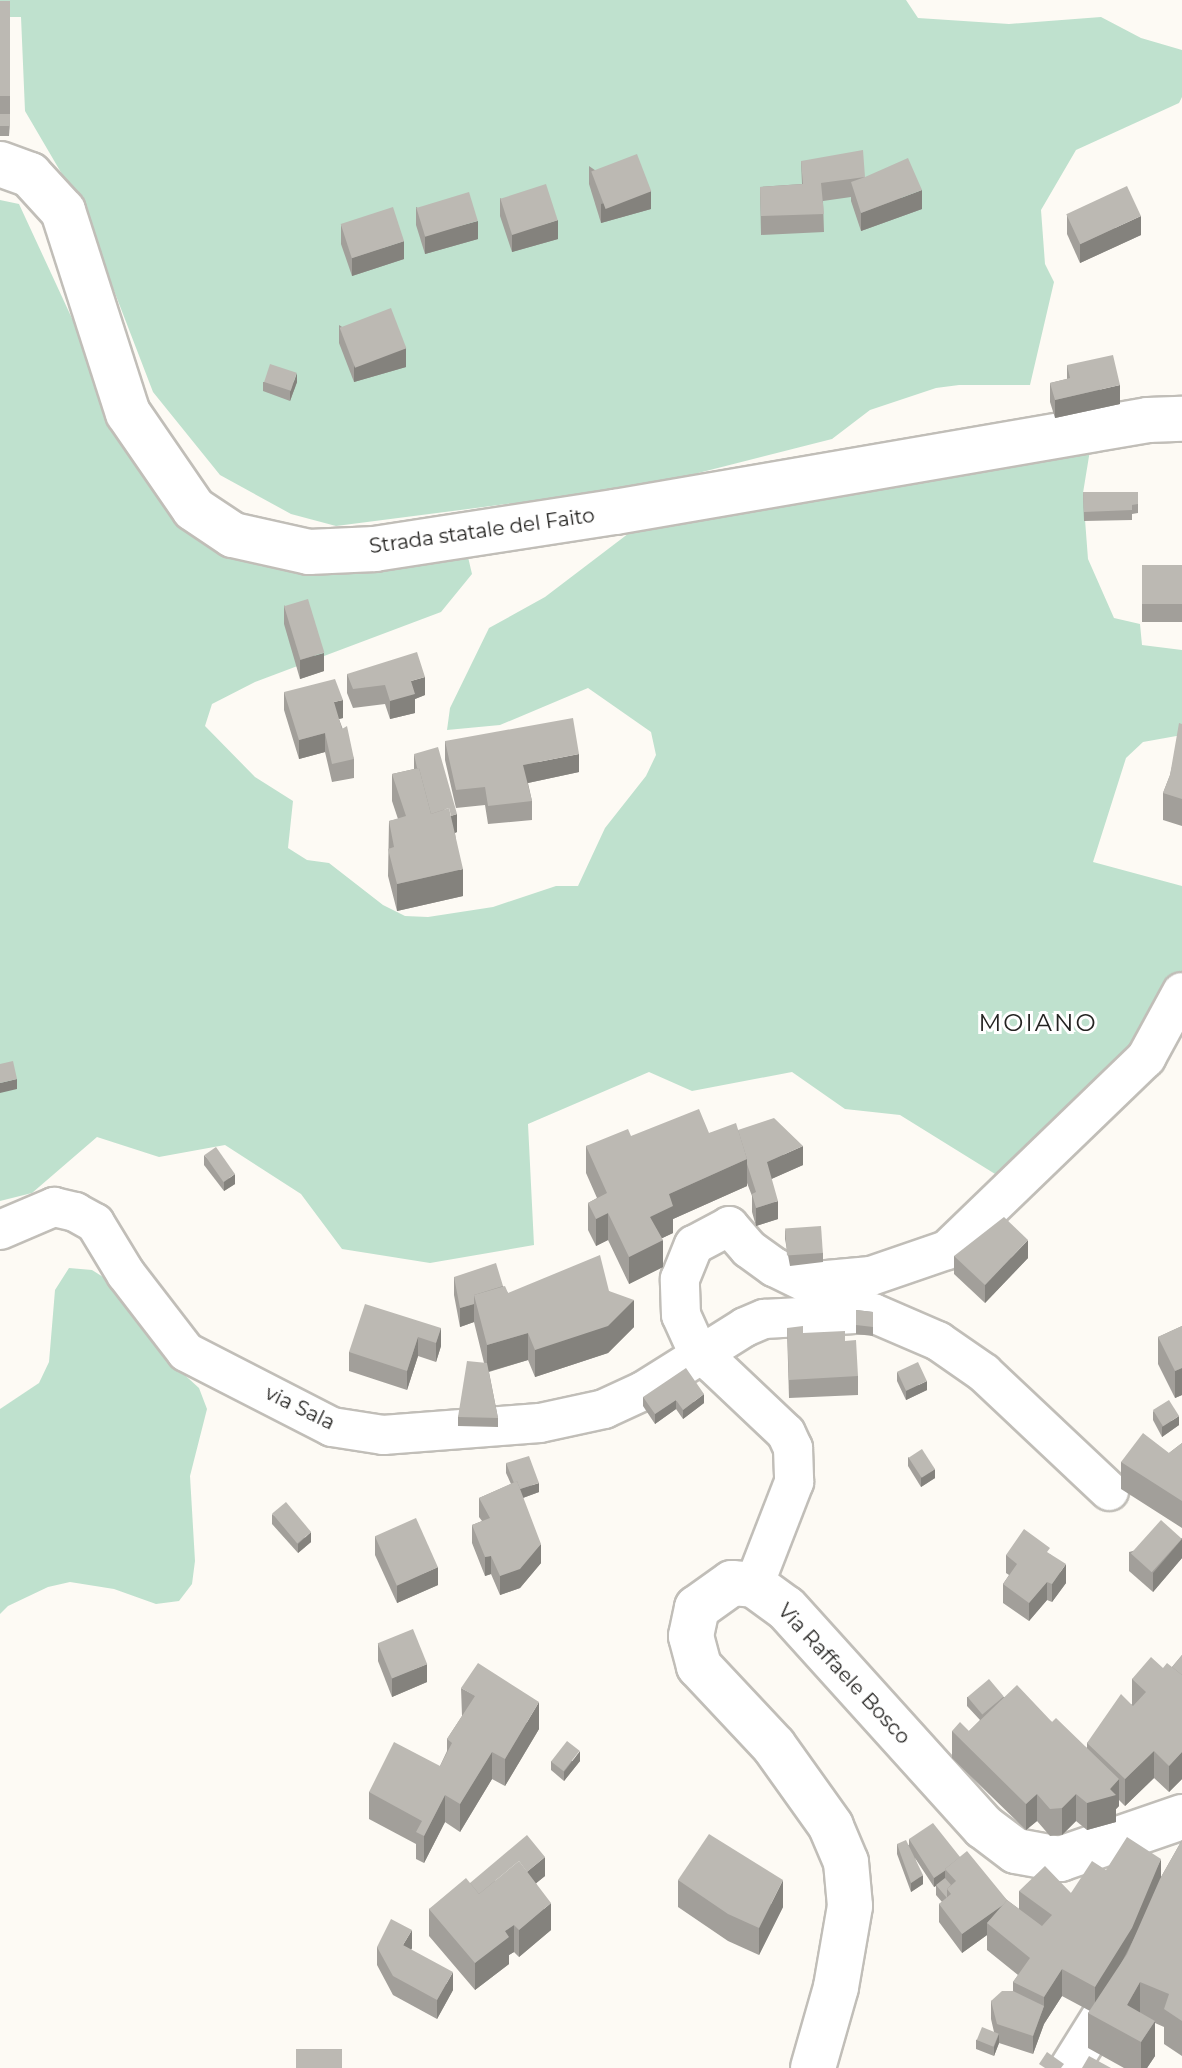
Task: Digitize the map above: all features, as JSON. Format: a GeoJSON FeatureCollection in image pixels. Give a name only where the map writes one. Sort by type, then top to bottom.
{"type":"FeatureCollection","features":[{"type":"Feature","properties":{"kind":"street","name":"Strada statale del Faito"},"geometry":{"type":"LineString","coordinates":[[0,164],[30,175],[63,211],[128,413],[194,509],[233,535],[309,552],[375,549],[615,512],[1148,420],[1182,419]]}},
{"type":"Feature","properties":{"kind":"street"},"geometry":{"type":"LineString","coordinates":[[813,2068],[836,1987],[850,1906],[846,1862],[831,1826],[774,1746],[699,1666],[691,1636],[697,1608],[732,1583],[754,1585],[794,1482],[793,1448],[786,1433],[713,1364],[681,1315],[680,1279],[694,1245],[729,1226],[761,1258],[805,1282],[871,1276],[947,1250],[1146,1058],[1182,992]]}},
{"type":"Feature","properties":{"kind":"street","name":"via Sala"},"geometry":{"type":"LineString","coordinates":[[0,1230],[54,1207],[75,1212],[95,1223],[126,1274],[186,1352],[332,1427],[383,1435],[540,1423],[604,1409],[643,1391],[764,1319],[873,1313],[938,1341],[984,1373],[1109,1491]]}},
{"type":"Feature","properties":{"kind":"street","name":"Via Raffaele Bosco"},"geometry":{"type":"LineString","coordinates":[[754,1585],[786,1608],[984,1827],[1016,1851],[1060,1859],[1182,1817]]}},
{"type":"Feature","properties":{"kind":"street"},"geometry":{"type":"LineString","coordinates":[[1077,2056],[1133,1966]]}},
{"type":"Feature","properties":{"kind":"green space"},"geometry":{"type":"Polygon","coordinates":[[[0,0],[906,0],[918,18],[1009,24],[1101,17],[1141,38],[1182,50],[1182,97],[1179,103],[1076,150],[1041,210],[1045,264],[1054,282],[1030,385],[936,388],[870,410],[832,439],[647,486],[336,526],[291,514],[220,475],[153,392],[83,210],[25,111],[21,17],[0,17],[0,0]]]}},
{"type":"Feature","properties":{"kind":"green space"},"geometry":{"type":"Polygon","coordinates":[[[0,200],[19,204],[151,489],[195,532],[260,566],[343,574],[468,557],[472,574],[441,612],[255,682],[212,704],[205,726],[255,777],[293,801],[288,848],[307,860],[329,863],[383,905],[405,916],[428,917],[493,907],[556,886],[578,886],[605,828],[646,776],[656,755],[651,732],[588,688],[500,725],[447,730],[450,708],[489,628],[545,597],[637,527],[1091,444],[1083,493],[1088,559],[1114,618],[1140,624],[1142,645],[1182,650],[1182,735],[1143,742],[1126,758],[1093,862],[1182,886],[1182,1004],[1008,1182],[900,1115],[845,1109],[792,1072],[692,1091],[649,1072],[528,1124],[534,1245],[430,1263],[342,1249],[301,1194],[225,1145],[159,1157],[97,1137],[32,1193],[0,1201],[0,200]]]}},
{"type":"Feature","properties":{"kind":"green space"},"geometry":{"type":"Polygon","coordinates":[[[69,1268],[92,1270],[111,1282],[166,1358],[199,1388],[207,1409],[190,1476],[195,1561],[192,1584],[179,1601],[156,1604],[114,1589],[70,1582],[48,1587],[8,1606],[0,1614],[0,1409],[39,1383],[49,1362],[55,1290],[69,1268]]]}},
{"type":"Feature","properties":{"kind":"building"},"geometry":{"type":"Polygon","coordinates":[[[0,1],[10,1],[10,96],[0,96],[0,1]]]}},
{"type":"Feature","properties":{"kind":"building"},"geometry":{"type":"Polygon","coordinates":[[[0,114],[10,114],[10,126],[0,126],[0,114]]]}},
{"type":"Feature","properties":{"kind":"building"},"geometry":{"type":"Polygon","coordinates":[[[863,150],[865,177],[821,183],[824,214],[761,216],[760,187],[803,184],[801,161],[863,150]]]}},
{"type":"Feature","properties":{"kind":"building"},"geometry":{"type":"Polygon","coordinates":[[[637,154],[651,191],[606,209],[591,172],[637,154]]]}},
{"type":"Feature","properties":{"kind":"building"},"geometry":{"type":"Polygon","coordinates":[[[908,158],[922,190],[861,213],[851,182],[908,158]]]}},
{"type":"Feature","properties":{"kind":"building"},"geometry":{"type":"Polygon","coordinates":[[[546,184],[558,220],[512,235],[500,199],[546,184]]]}},
{"type":"Feature","properties":{"kind":"building"},"geometry":{"type":"Polygon","coordinates":[[[1127,186],[1141,216],[1080,244],[1066,214],[1127,186]]]}},
{"type":"Feature","properties":{"kind":"building"},"geometry":{"type":"Polygon","coordinates":[[[469,192],[478,221],[425,237],[416,208],[469,192]]]}},
{"type":"Feature","properties":{"kind":"building"},"geometry":{"type":"Polygon","coordinates":[[[393,207],[404,241],[352,258],[341,224],[393,207]]]}},
{"type":"Feature","properties":{"kind":"building"},"geometry":{"type":"Polygon","coordinates":[[[391,308],[406,348],[355,368],[340,328],[391,308]]]}},
{"type":"Feature","properties":{"kind":"building"},"geometry":{"type":"Polygon","coordinates":[[[1113,355],[1120,385],[1055,400],[1050,383],[1070,378],[1067,365],[1113,355]]]}},
{"type":"Feature","properties":{"kind":"building"},"geometry":{"type":"Polygon","coordinates":[[[270,364],[297,373],[291,391],[264,382],[270,364]]]}},
{"type":"Feature","properties":{"kind":"building"},"geometry":{"type":"Polygon","coordinates":[[[1083,492],[1138,492],[1138,504],[1132,505],[1132,510],[1084,512],[1083,492]]]}},
{"type":"Feature","properties":{"kind":"building"},"geometry":{"type":"Polygon","coordinates":[[[1142,565],[1182,565],[1182,604],[1142,604],[1142,565]]]}},
{"type":"Feature","properties":{"kind":"building"},"geometry":{"type":"Polygon","coordinates":[[[308,599],[324,653],[300,660],[284,606],[308,599]]]}},
{"type":"Feature","properties":{"kind":"building"},"geometry":{"type":"Polygon","coordinates":[[[417,652],[425,677],[411,681],[415,694],[390,701],[385,685],[353,689],[347,674],[417,652]]]}},
{"type":"Feature","properties":{"kind":"building"},"geometry":{"type":"Polygon","coordinates":[[[335,679],[343,700],[334,702],[342,729],[347,726],[354,759],[332,764],[325,733],[299,740],[284,692],[335,679]]]}},
{"type":"Feature","properties":{"kind":"building"},"geometry":{"type":"Polygon","coordinates":[[[573,718],[579,754],[523,765],[532,801],[488,806],[485,787],[456,790],[445,741],[573,718]]]}},
{"type":"Feature","properties":{"kind":"building"},"geometry":{"type":"Polygon","coordinates":[[[1179,723],[1182,724],[1182,799],[1163,793],[1170,775],[1179,723]]]}},
{"type":"Feature","properties":{"kind":"building"},"geometry":{"type":"Polygon","coordinates":[[[438,747],[457,814],[451,816],[449,808],[431,814],[414,754],[438,747]]]}},
{"type":"Feature","properties":{"kind":"building"},"geometry":{"type":"Polygon","coordinates":[[[419,768],[431,814],[449,808],[463,869],[397,884],[388,849],[394,847],[389,821],[406,816],[392,774],[419,768]]]}},
{"type":"Feature","properties":{"kind":"building"},"geometry":{"type":"Polygon","coordinates":[[[13,1061],[17,1079],[0,1083],[0,1064],[13,1061]]]}},
{"type":"Feature","properties":{"kind":"building"},"geometry":{"type":"Polygon","coordinates":[[[699,1109],[709,1133],[736,1123],[747,1159],[669,1194],[673,1206],[650,1217],[663,1240],[629,1257],[608,1213],[596,1219],[588,1203],[607,1193],[586,1146],[628,1129],[631,1136],[699,1109]]]}},
{"type":"Feature","properties":{"kind":"building"},"geometry":{"type":"Polygon","coordinates":[[[774,1118],[803,1146],[767,1162],[778,1201],[756,1208],[752,1194],[756,1192],[738,1130],[774,1118]]]}},
{"type":"Feature","properties":{"kind":"building"},"geometry":{"type":"Polygon","coordinates":[[[216,1147],[235,1174],[223,1182],[205,1155],[216,1147]]]}},
{"type":"Feature","properties":{"kind":"building"},"geometry":{"type":"Polygon","coordinates":[[[1004,1217],[1028,1240],[985,1285],[954,1256],[1004,1217]]]}},
{"type":"Feature","properties":{"kind":"building"},"geometry":{"type":"Polygon","coordinates":[[[821,1226],[823,1253],[787,1255],[785,1229],[821,1226]]]}},
{"type":"Feature","properties":{"kind":"building"},"geometry":{"type":"Polygon","coordinates":[[[600,1255],[609,1291],[634,1300],[608,1326],[535,1350],[528,1333],[487,1345],[474,1295],[505,1286],[508,1293],[600,1255]]]}},
{"type":"Feature","properties":{"kind":"building"},"geometry":{"type":"Polygon","coordinates":[[[496,1263],[503,1286],[474,1295],[474,1304],[460,1308],[454,1277],[496,1263]]]}},
{"type":"Feature","properties":{"kind":"building"},"geometry":{"type":"Polygon","coordinates":[[[365,1304],[441,1328],[436,1343],[418,1337],[407,1371],[349,1352],[365,1304]]]}},
{"type":"Feature","properties":{"kind":"building"},"geometry":{"type":"Polygon","coordinates":[[[856,1310],[873,1312],[873,1327],[856,1325],[856,1310]]]}},
{"type":"Feature","properties":{"kind":"building"},"geometry":{"type":"Polygon","coordinates":[[[803,1326],[803,1333],[845,1331],[845,1341],[856,1340],[858,1376],[789,1380],[787,1328],[803,1326]]]}},
{"type":"Feature","properties":{"kind":"building"},"geometry":{"type":"Polygon","coordinates":[[[1182,1326],[1182,1368],[1175,1371],[1158,1337],[1182,1326]]]}},
{"type":"Feature","properties":{"kind":"building"},"geometry":{"type":"Polygon","coordinates":[[[467,1361],[487,1363],[498,1418],[458,1417],[467,1361]]]}},
{"type":"Feature","properties":{"kind":"building"},"geometry":{"type":"Polygon","coordinates":[[[918,1362],[927,1381],[906,1391],[897,1372],[918,1362]]]}},
{"type":"Feature","properties":{"kind":"building"},"geometry":{"type":"Polygon","coordinates":[[[686,1368],[704,1394],[683,1410],[676,1400],[655,1414],[643,1397],[686,1368]]]}},
{"type":"Feature","properties":{"kind":"building"},"geometry":{"type":"Polygon","coordinates":[[[1169,1400],[1179,1416],[1163,1426],[1153,1410],[1169,1400]]]}},
{"type":"Feature","properties":{"kind":"building"},"geometry":{"type":"Polygon","coordinates":[[[1143,1433],[1169,1453],[1182,1443],[1182,1501],[1121,1462],[1143,1433]]]}},
{"type":"Feature","properties":{"kind":"building"},"geometry":{"type":"Polygon","coordinates":[[[922,1449],[935,1469],[922,1478],[909,1458],[922,1449]]]}},
{"type":"Feature","properties":{"kind":"building"},"geometry":{"type":"Polygon","coordinates":[[[529,1456],[539,1483],[520,1489],[517,1481],[514,1483],[506,1463],[529,1456]]]}},
{"type":"Feature","properties":{"kind":"building"},"geometry":{"type":"Polygon","coordinates":[[[517,1481],[541,1544],[520,1569],[500,1576],[491,1556],[485,1557],[472,1525],[490,1518],[479,1498],[517,1481]]]}},
{"type":"Feature","properties":{"kind":"building"},"geometry":{"type":"Polygon","coordinates":[[[286,1502],[311,1532],[297,1543],[272,1514],[286,1502]]]}},
{"type":"Feature","properties":{"kind":"building"},"geometry":{"type":"Polygon","coordinates":[[[416,1518],[438,1567],[397,1586],[375,1536],[416,1518]]]}},
{"type":"Feature","properties":{"kind":"building"},"geometry":{"type":"Polygon","coordinates":[[[1161,1520],[1182,1539],[1152,1572],[1131,1553],[1161,1520]]]}},
{"type":"Feature","properties":{"kind":"building"},"geometry":{"type":"Polygon","coordinates":[[[1024,1529],[1050,1548],[1047,1552],[1066,1564],[1052,1584],[1047,1582],[1029,1603],[1003,1584],[1017,1564],[1006,1555],[1024,1529]]]}},
{"type":"Feature","properties":{"kind":"building"},"geometry":{"type":"Polygon","coordinates":[[[413,1629],[427,1664],[392,1678],[378,1643],[413,1629]]]}},
{"type":"Feature","properties":{"kind":"building"},"geometry":{"type":"Polygon","coordinates":[[[1182,1655],[1182,1675],[1172,1667],[1182,1655]]]}},
{"type":"Feature","properties":{"kind":"building"},"geometry":{"type":"Polygon","coordinates":[[[1151,1657],[1163,1668],[1167,1663],[1182,1675],[1182,1752],[1169,1766],[1154,1751],[1125,1779],[1087,1743],[1121,1694],[1133,1706],[1146,1692],[1132,1679],[1151,1657]]]}},
{"type":"Feature","properties":{"kind":"building"},"geometry":{"type":"Polygon","coordinates":[[[478,1663],[539,1702],[505,1759],[492,1752],[460,1804],[445,1795],[424,1836],[416,1832],[422,1821],[369,1792],[394,1742],[440,1766],[452,1743],[447,1739],[475,1696],[461,1688],[478,1663]]]}},
{"type":"Feature","properties":{"kind":"building"},"geometry":{"type":"Polygon","coordinates":[[[989,1679],[1004,1697],[982,1715],[968,1697],[989,1679]]]}},
{"type":"Feature","properties":{"kind":"building"},"geometry":{"type":"Polygon","coordinates":[[[1017,1685],[1052,1722],[1056,1718],[1119,1779],[1110,1789],[1116,1795],[1087,1803],[1076,1794],[1062,1808],[1050,1809],[1037,1794],[1026,1804],[952,1731],[960,1722],[969,1731],[1017,1685]]]}},
{"type":"Feature","properties":{"kind":"building"},"geometry":{"type":"Polygon","coordinates":[[[567,1741],[580,1751],[564,1771],[551,1761],[567,1741]]]}},
{"type":"Feature","properties":{"kind":"building"},"geometry":{"type":"Polygon","coordinates":[[[933,1823],[960,1857],[934,1878],[909,1839],[933,1823]]]}},
{"type":"Feature","properties":{"kind":"building"},"geometry":{"type":"Polygon","coordinates":[[[709,1834],[783,1880],[759,1928],[728,1914],[678,1880],[709,1834]]]}},
{"type":"Feature","properties":{"kind":"building"},"geometry":{"type":"Polygon","coordinates":[[[527,1835],[545,1857],[527,1872],[519,1861],[479,1894],[470,1883],[527,1835]]]}},
{"type":"Feature","properties":{"kind":"building"},"geometry":{"type":"Polygon","coordinates":[[[1127,1837],[1161,1859],[1132,1928],[1095,1987],[1062,1969],[1044,1997],[1013,1982],[1030,1958],[987,1923],[1007,1900],[1042,1926],[1052,1915],[1019,1891],[1045,1866],[1071,1893],[1092,1861],[1106,1870],[1127,1837]]]}},
{"type":"Feature","properties":{"kind":"building"},"geometry":{"type":"Polygon","coordinates":[[[906,1840],[923,1875],[911,1883],[897,1844],[906,1840]]]}},
{"type":"Feature","properties":{"kind":"building"},"geometry":{"type":"Polygon","coordinates":[[[1182,1840],[1182,2021],[1164,2009],[1169,1994],[1140,1982],[1127,2005],[1155,2021],[1141,2042],[1088,2013],[1127,1954],[1160,1879],[1182,1840]]]}},
{"type":"Feature","properties":{"kind":"building"},"geometry":{"type":"Polygon","coordinates":[[[967,1851],[1007,1900],[962,1934],[939,1904],[951,1894],[947,1889],[956,1881],[945,1869],[967,1851]]]}},
{"type":"Feature","properties":{"kind":"building"},"geometry":{"type":"Polygon","coordinates":[[[519,1861],[551,1903],[519,1930],[514,1925],[505,1931],[509,1937],[475,1963],[429,1909],[466,1878],[479,1894],[519,1861]]]}},
{"type":"Feature","properties":{"kind":"building"},"geometry":{"type":"Polygon","coordinates":[[[945,1878],[951,1885],[947,1889],[947,1898],[936,1885],[945,1878]]]}},
{"type":"Feature","properties":{"kind":"building"},"geometry":{"type":"Polygon","coordinates":[[[391,1919],[412,1930],[403,1945],[453,1972],[437,2000],[393,1976],[377,1947],[391,1919]]]}},
{"type":"Feature","properties":{"kind":"building"},"geometry":{"type":"Polygon","coordinates":[[[1002,1991],[1013,1991],[1044,2006],[1033,2036],[997,2024],[991,2001],[1002,1991]]]}},
{"type":"Feature","properties":{"kind":"building"},"geometry":{"type":"Polygon","coordinates":[[[982,2027],[999,2034],[993,2047],[977,2040],[982,2027]]]}},
{"type":"Feature","properties":{"kind":"building"},"geometry":{"type":"Polygon","coordinates":[[[296,2049],[342,2049],[342,2068],[296,2068],[296,2049]]]}},
{"type":"Feature","properties":{"kind":"building"},"geometry":{"type":"Polygon","coordinates":[[[1047,2052],[1064,2064],[1061,2068],[1045,2068],[1039,2064],[1047,2052]]]}},
{"type":"Feature","properties":{"kind":"building"},"geometry":{"type":"Polygon","coordinates":[[[1089,2056],[1111,2068],[1082,2068],[1089,2056]]]}},
{"type":"Feature","properties":{"kind":"district","name":"MOIANO"},"geometry":{"type":"Point","coordinates":[1038,1023]}}]}
